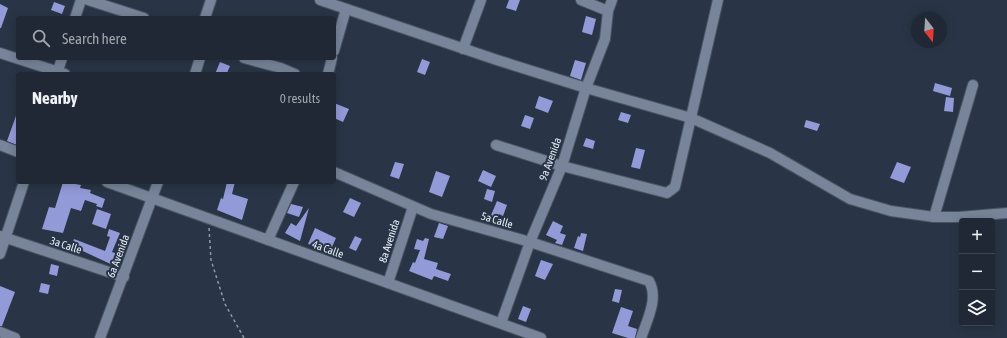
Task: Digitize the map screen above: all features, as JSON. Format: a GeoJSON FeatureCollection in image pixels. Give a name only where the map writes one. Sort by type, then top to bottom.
{"type":"FeatureCollection","features":[{"type":"Feature","properties":{"kind":"street"},"geometry":{"type":"LineString","coordinates":[[76,16],[81,0]]}},
{"type":"Feature","properties":{"kind":"street"},"geometry":{"type":"LineString","coordinates":[[88,0],[138,16]]}},
{"type":"Feature","properties":{"kind":"street"},"geometry":{"type":"LineString","coordinates":[[206,16],[211,0]]}},
{"type":"Feature","properties":{"kind":"street"},"geometry":{"type":"LineString","coordinates":[[320,0],[464,49],[586,88],[692,118],[770,153],[850,199],[891,211],[934,217],[959,218],[1007,213]]}},
{"type":"Feature","properties":{"kind":"street"},"geometry":{"type":"LineString","coordinates":[[464,49],[481,0]]}},
{"type":"Feature","properties":{"kind":"street"},"geometry":{"type":"LineString","coordinates":[[582,0],[608,11]]}},
{"type":"Feature","properties":{"kind":"street","name":"9a Avenida"},"geometry":{"type":"LineString","coordinates":[[501,324],[530,242],[562,166],[586,88],[605,39],[608,11],[612,0]]}},
{"type":"Feature","properties":{"kind":"street"},"geometry":{"type":"LineString","coordinates":[[496,145],[562,166],[667,193],[675,187],[718,0]]}},
{"type":"Feature","properties":{"kind":"street"},"geometry":{"type":"LineString","coordinates":[[336,44],[346,9]]}},
{"type":"Feature","properties":{"kind":"street"},"geometry":{"type":"LineString","coordinates":[[0,53],[16,58]]}},
{"type":"Feature","properties":{"kind":"street"},"geometry":{"type":"LineString","coordinates":[[21,60],[57,72]]}},
{"type":"Feature","properties":{"kind":"street"},"geometry":{"type":"LineString","coordinates":[[60,72],[62,60]]}},
{"type":"Feature","properties":{"kind":"street"},"geometry":{"type":"LineString","coordinates":[[196,72],[199,60]]}},
{"type":"Feature","properties":{"kind":"street"},"geometry":{"type":"LineString","coordinates":[[251,60],[290,72]]}},
{"type":"Feature","properties":{"kind":"street"},"geometry":{"type":"LineString","coordinates":[[328,72],[332,60]]}},
{"type":"Feature","properties":{"kind":"street"},"geometry":{"type":"LineString","coordinates":[[934,217],[973,85]]}},
{"type":"Feature","properties":{"kind":"street"},"geometry":{"type":"LineString","coordinates":[[0,145],[16,151]]}},
{"type":"Feature","properties":{"kind":"street","name":"5a Calle"},"geometry":{"type":"LineString","coordinates":[[336,173],[431,214],[530,242],[649,281],[653,289],[654,297],[641,338]]}},
{"type":"Feature","properties":{"kind":"street"},"geometry":{"type":"LineString","coordinates":[[0,254],[3,237],[23,184]]}},
{"type":"Feature","properties":{"kind":"street","name":"4a Calle"},"geometry":{"type":"LineString","coordinates":[[113,184],[541,338]]}},
{"type":"Feature","properties":{"kind":"street","name":"6a Avenida"},"geometry":{"type":"LineString","coordinates":[[100,338],[124,277],[157,184]]}},
{"type":"Feature","properties":{"kind":"street"},"geometry":{"type":"LineString","coordinates":[[268,240],[293,184]]}},
{"type":"Feature","properties":{"kind":"street","name":"8a Avenida"},"geometry":{"type":"LineString","coordinates":[[388,283],[413,207]]}},
{"type":"Feature","properties":{"kind":"street","name":"3a Calle"},"geometry":{"type":"LineString","coordinates":[[3,237],[124,277]]}},
{"type":"Feature","properties":{"kind":"street"},"geometry":{"type":"LineString","coordinates":[[0,332],[16,338]]}},
{"type":"Feature","properties":{"kind":"path"},"geometry":{"type":"LineString","coordinates":[[208,218],[211,260],[225,304],[244,338]]}},
{"type":"Feature","properties":{"kind":"building"},"geometry":{"type":"Polygon","coordinates":[[[509,0],[520,0],[516,11],[506,8],[509,0]]]}},
{"type":"Feature","properties":{"kind":"building"},"geometry":{"type":"Polygon","coordinates":[[[54,2],[65,6],[62,14],[51,10],[54,2]]]}},
{"type":"Feature","properties":{"kind":"building"},"geometry":{"type":"Polygon","coordinates":[[[0,4],[8,8],[1,28],[0,28],[0,4]]]}},
{"type":"Feature","properties":{"kind":"building"},"geometry":{"type":"Polygon","coordinates":[[[586,16],[596,19],[592,35],[582,32],[586,16]]]}},
{"type":"Feature","properties":{"kind":"building"},"geometry":{"type":"Polygon","coordinates":[[[422,59],[430,62],[425,75],[417,72],[422,59]]]}},
{"type":"Feature","properties":{"kind":"building"},"geometry":{"type":"Polygon","coordinates":[[[575,60],[586,63],[581,80],[570,76],[575,60]]]}},
{"type":"Feature","properties":{"kind":"building"},"geometry":{"type":"Polygon","coordinates":[[[220,62],[230,66],[227,72],[216,72],[220,62]]]}},
{"type":"Feature","properties":{"kind":"building"},"geometry":{"type":"Polygon","coordinates":[[[935,83],[952,88],[950,96],[933,91],[935,83]]]}},
{"type":"Feature","properties":{"kind":"building"},"geometry":{"type":"Polygon","coordinates":[[[539,96],[553,101],[548,113],[535,108],[539,96]]]}},
{"type":"Feature","properties":{"kind":"building"},"geometry":{"type":"Polygon","coordinates":[[[946,97],[954,98],[953,112],[944,111],[946,97]]]}},
{"type":"Feature","properties":{"kind":"building"},"geometry":{"type":"Polygon","coordinates":[[[336,104],[349,109],[343,122],[336,119],[336,104]]]}},
{"type":"Feature","properties":{"kind":"building"},"geometry":{"type":"Polygon","coordinates":[[[621,112],[631,115],[628,123],[618,120],[621,112]]]}},
{"type":"Feature","properties":{"kind":"building"},"geometry":{"type":"Polygon","coordinates":[[[525,115],[534,118],[530,129],[521,126],[525,115]]]}},
{"type":"Feature","properties":{"kind":"building"},"geometry":{"type":"Polygon","coordinates":[[[16,116],[16,145],[7,141],[16,116]]]}},
{"type":"Feature","properties":{"kind":"building"},"geometry":{"type":"Polygon","coordinates":[[[806,120],[820,124],[817,131],[804,127],[806,120]]]}},
{"type":"Feature","properties":{"kind":"building"},"geometry":{"type":"Polygon","coordinates":[[[586,138],[595,141],[593,149],[583,146],[586,138]]]}},
{"type":"Feature","properties":{"kind":"building"},"geometry":{"type":"Polygon","coordinates":[[[636,148],[645,150],[640,169],[631,167],[636,148]]]}},
{"type":"Feature","properties":{"kind":"building"},"geometry":{"type":"Polygon","coordinates":[[[395,162],[404,164],[399,179],[390,176],[395,162]]]}},
{"type":"Feature","properties":{"kind":"building"},"geometry":{"type":"Polygon","coordinates":[[[897,162],[911,167],[904,183],[890,178],[897,162]]]}},
{"type":"Feature","properties":{"kind":"building"},"geometry":{"type":"Polygon","coordinates":[[[483,170],[496,176],[491,187],[478,181],[483,170]]]}},
{"type":"Feature","properties":{"kind":"building"},"geometry":{"type":"Polygon","coordinates":[[[436,171],[450,176],[442,197],[429,192],[436,171]]]}},
{"type":"Feature","properties":{"kind":"building"},"geometry":{"type":"Polygon","coordinates":[[[62,184],[81,185],[80,188],[91,190],[90,193],[105,199],[102,208],[96,206],[97,204],[85,200],[81,211],[71,208],[63,233],[42,229],[49,207],[55,208],[62,184]]]}},
{"type":"Feature","properties":{"kind":"building"},"geometry":{"type":"Polygon","coordinates":[[[227,184],[234,184],[232,194],[248,199],[242,220],[217,210],[221,198],[223,199],[227,184]]]}},
{"type":"Feature","properties":{"kind":"building"},"geometry":{"type":"Polygon","coordinates":[[[487,189],[495,191],[492,202],[484,199],[487,189]]]}},
{"type":"Feature","properties":{"kind":"building"},"geometry":{"type":"Polygon","coordinates":[[[350,198],[361,203],[354,217],[343,212],[350,198]]]}},
{"type":"Feature","properties":{"kind":"building"},"geometry":{"type":"Polygon","coordinates":[[[497,201],[507,205],[503,216],[499,214],[495,222],[489,220],[497,201]]]}},
{"type":"Feature","properties":{"kind":"building"},"geometry":{"type":"Polygon","coordinates":[[[291,204],[303,207],[299,217],[287,213],[291,204]]]}},
{"type":"Feature","properties":{"kind":"building"},"geometry":{"type":"Polygon","coordinates":[[[309,208],[300,241],[285,233],[291,223],[296,226],[309,208]]]}},
{"type":"Feature","properties":{"kind":"building"},"geometry":{"type":"Polygon","coordinates":[[[97,209],[111,214],[106,229],[92,224],[97,209]]]}},
{"type":"Feature","properties":{"kind":"building"},"geometry":{"type":"Polygon","coordinates":[[[553,221],[563,226],[560,233],[566,235],[562,245],[555,243],[557,240],[546,235],[553,221]]]}},
{"type":"Feature","properties":{"kind":"building"},"geometry":{"type":"Polygon","coordinates":[[[439,223],[448,226],[443,239],[434,237],[439,223]]]}},
{"type":"Feature","properties":{"kind":"building"},"geometry":{"type":"Polygon","coordinates":[[[315,228],[336,238],[332,247],[329,246],[327,250],[308,244],[315,228]]]}},
{"type":"Feature","properties":{"kind":"building"},"geometry":{"type":"Polygon","coordinates":[[[109,229],[120,233],[112,252],[121,255],[117,267],[72,246],[74,239],[105,251],[110,237],[107,236],[109,229]]]}},
{"type":"Feature","properties":{"kind":"building"},"geometry":{"type":"Polygon","coordinates":[[[581,233],[587,234],[583,251],[574,248],[578,236],[580,237],[581,233]]]}},
{"type":"Feature","properties":{"kind":"building"},"geometry":{"type":"Polygon","coordinates":[[[355,236],[362,239],[356,251],[349,248],[355,236]]]}},
{"type":"Feature","properties":{"kind":"building"},"geometry":{"type":"Polygon","coordinates":[[[425,238],[429,239],[424,259],[438,263],[436,269],[451,274],[448,281],[434,276],[432,280],[409,271],[413,262],[415,263],[420,250],[414,249],[417,239],[423,241],[425,238]]]}},
{"type":"Feature","properties":{"kind":"building"},"geometry":{"type":"Polygon","coordinates":[[[541,260],[553,264],[545,280],[535,276],[541,260]]]}},
{"type":"Feature","properties":{"kind":"building"},"geometry":{"type":"Polygon","coordinates":[[[51,264],[59,266],[57,276],[49,274],[51,264]]]}},
{"type":"Feature","properties":{"kind":"building"},"geometry":{"type":"Polygon","coordinates":[[[41,283],[50,285],[48,294],[39,292],[41,283]]]}},
{"type":"Feature","properties":{"kind":"building"},"geometry":{"type":"Polygon","coordinates":[[[0,286],[15,292],[2,326],[0,326],[0,286]]]}},
{"type":"Feature","properties":{"kind":"building"},"geometry":{"type":"Polygon","coordinates":[[[615,289],[622,290],[619,303],[612,301],[615,289]]]}},
{"type":"Feature","properties":{"kind":"building"},"geometry":{"type":"Polygon","coordinates":[[[523,306],[531,309],[526,322],[518,319],[523,306]]]}},
{"type":"Feature","properties":{"kind":"building"},"geometry":{"type":"Polygon","coordinates":[[[621,307],[633,311],[628,326],[637,329],[635,338],[628,338],[612,333],[621,307]]]}}]}
